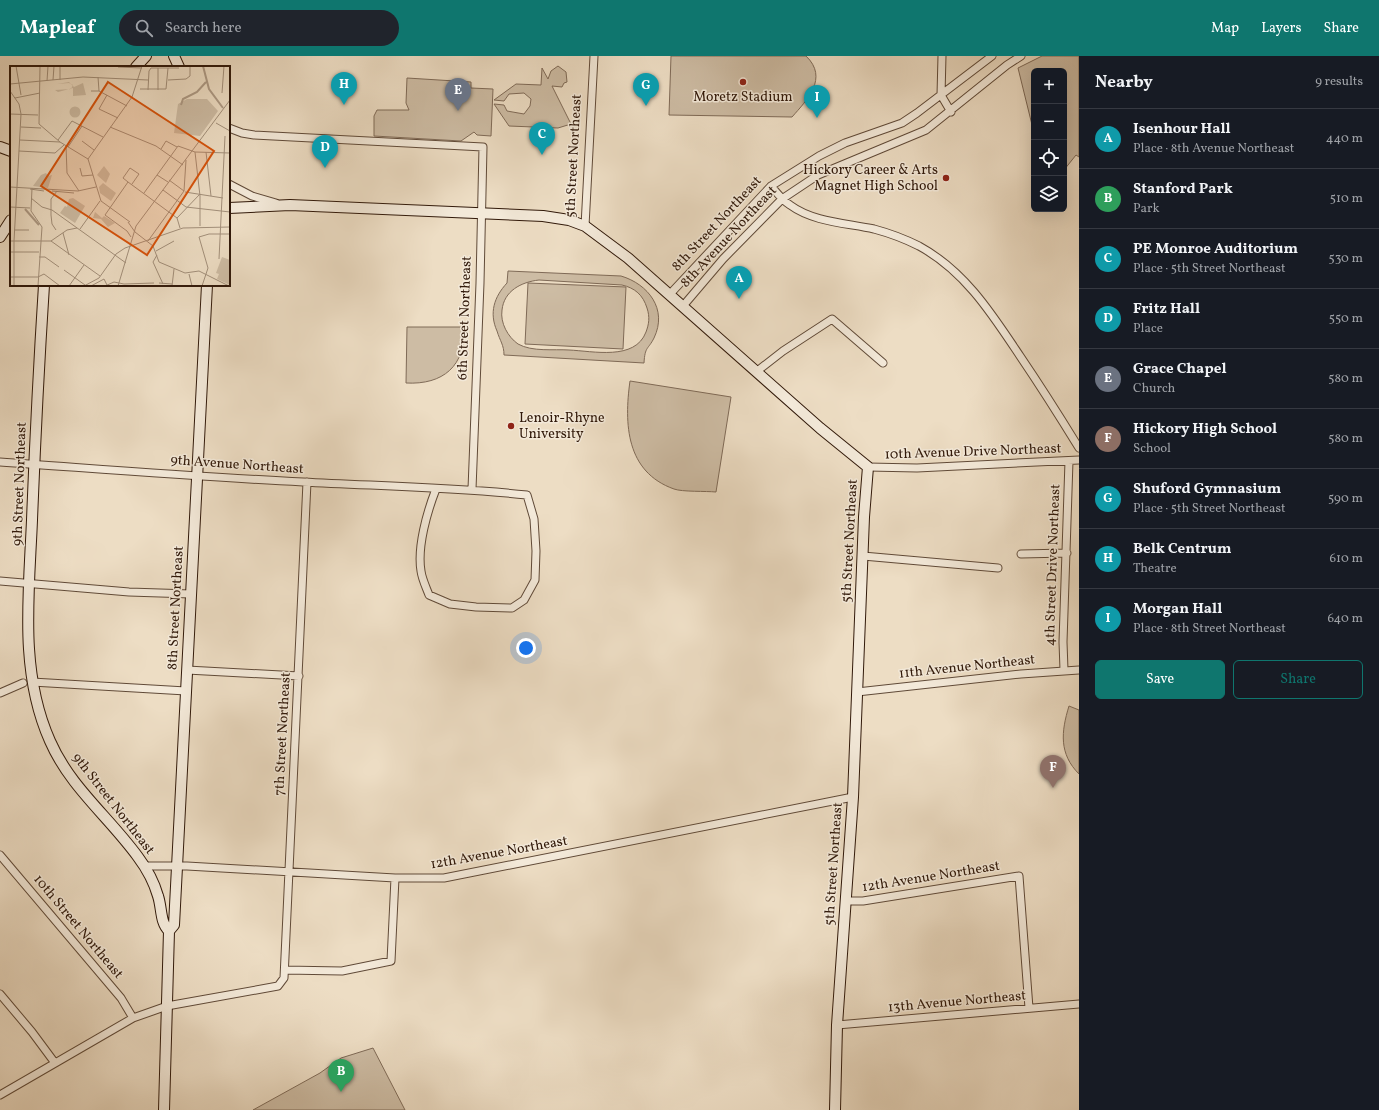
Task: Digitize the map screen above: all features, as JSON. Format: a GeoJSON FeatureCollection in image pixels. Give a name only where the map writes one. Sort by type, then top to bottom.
{"type":"FeatureCollection","features":[{"type":"Feature","properties":{"kind":"main road"},"geometry":{"type":"LineString","coordinates":[[137,66],[146,56]]}},
{"type":"Feature","properties":{"kind":"main road"},"geometry":{"type":"LineString","coordinates":[[174,56],[179,66]]}},
{"type":"Feature","properties":{"kind":"main road"},"geometry":{"type":"LineString","coordinates":[[0,147],[10,150]]}},
{"type":"Feature","properties":{"kind":"main road"},"geometry":{"type":"LineString","coordinates":[[230,208],[290,205],[543,216],[565,219],[584,226]]}},
{"type":"Feature","properties":{"kind":"main road"},"geometry":{"type":"LineString","coordinates":[[0,237],[10,222]]}},
{"type":"Feature","properties":{"kind":"main road","name":"5th Street Northeast"},"geometry":{"type":"LineString","coordinates":[[584,226],[610,244],[670,294],[756,372],[868,467],[853,797],[837,1025],[835,1110]]}},
{"type":"Feature","properties":{"kind":"main road","name":"9th Street Northeast"},"geometry":{"type":"LineString","coordinates":[[44,286],[34,464],[27,683],[42,721],[61,762],[81,790],[144,866],[158,897],[164,926],[170,931]]}},
{"type":"Feature","properties":{"kind":"main road","name":"8th Street Northeast"},"geometry":{"type":"LineString","coordinates":[[164,1110],[170,931],[174,925],[207,286]]}},
{"type":"Feature","properties":{"kind":"street","name":"5th Street Northeast"},"geometry":{"type":"LineString","coordinates":[[584,226],[594,56]]}},
{"type":"Feature","properties":{"kind":"street"},"geometry":{"type":"LineString","coordinates":[[942,56],[941,95],[951,112]]}},
{"type":"Feature","properties":{"kind":"street","name":"8th Street Northeast"},"geometry":{"type":"LineString","coordinates":[[670,294],[771,186],[819,156],[845,143],[902,123],[918,114],[992,56]]}},
{"type":"Feature","properties":{"kind":"street","name":"8th Avenue Northeast"},"geometry":{"type":"LineString","coordinates":[[683,306],[723,259],[782,199],[818,175],[926,130],[951,112],[1007,65],[1021,56]]}},
{"type":"Feature","properties":{"kind":"street","name":"6th Street Northeast"},"geometry":{"type":"LineString","coordinates":[[230,128],[242,133],[254,135],[483,147],[472,489]]}},
{"type":"Feature","properties":{"kind":"street"},"geometry":{"type":"LineString","coordinates":[[230,184],[267,201],[290,205]]}},
{"type":"Feature","properties":{"kind":"street"},"geometry":{"type":"LineString","coordinates":[[771,186],[782,199],[791,206],[809,215],[873,229],[902,238],[925,250],[955,271],[972,289],[998,322],[1079,448]]}},
{"type":"Feature","properties":{"kind":"street"},"geometry":{"type":"LineString","coordinates":[[756,372],[783,351],[832,319],[883,363]]}},
{"type":"Feature","properties":{"kind":"street","name":"10th Avenue Drive Northeast"},"geometry":{"type":"LineString","coordinates":[[868,467],[917,468],[1079,460]]}},
{"type":"Feature","properties":{"kind":"street","name":"4th Street Drive Northeast"},"geometry":{"type":"LineString","coordinates":[[1064,670],[1063,642],[1069,461]]}},
{"type":"Feature","properties":{"kind":"street","name":"9th Avenue Northeast"},"geometry":{"type":"LineString","coordinates":[[0,462],[197,476],[436,489],[472,489]]}},
{"type":"Feature","properties":{"kind":"street","name":"7th Street Northeast"},"geometry":{"type":"LineString","coordinates":[[167,1006],[280,986],[285,976],[307,482]]}},
{"type":"Feature","properties":{"kind":"street"},"geometry":{"type":"LineString","coordinates":[[436,489],[429,507],[421,548],[421,571],[429,595],[450,604],[476,607],[512,608],[524,600],[535,580],[536,551],[534,520],[527,495],[472,489]]}},
{"type":"Feature","properties":{"kind":"street"},"geometry":{"type":"LineString","coordinates":[[1021,554],[1067,553]]}},
{"type":"Feature","properties":{"kind":"street"},"geometry":{"type":"LineString","coordinates":[[863,556],[998,568]]}},
{"type":"Feature","properties":{"kind":"street"},"geometry":{"type":"LineString","coordinates":[[0,581],[129,592],[191,594]]}},
{"type":"Feature","properties":{"kind":"street"},"geometry":{"type":"LineString","coordinates":[[187,670],[299,676]]}},
{"type":"Feature","properties":{"kind":"street","name":"11th Avenue Northeast"},"geometry":{"type":"LineString","coordinates":[[857,692],[1064,670],[1079,670]]}},
{"type":"Feature","properties":{"kind":"street"},"geometry":{"type":"LineString","coordinates":[[0,693],[27,683],[186,691]]}},
{"type":"Feature","properties":{"kind":"street","name":"12th Avenue Northeast"},"geometry":{"type":"LineString","coordinates":[[144,866],[177,866],[430,879],[454,876],[853,797]]}},
{"type":"Feature","properties":{"kind":"street","name":"10th Street Northeast"},"geometry":{"type":"LineString","coordinates":[[0,855],[121,998],[134,1018]]}},
{"type":"Feature","properties":{"kind":"street","name":"12th Avenue Northeast"},"geometry":{"type":"LineString","coordinates":[[846,901],[863,901],[1018,876],[1029,1008]]}},
{"type":"Feature","properties":{"kind":"street"},"geometry":{"type":"LineString","coordinates":[[285,970],[342,971],[391,961],[395,878]]}},
{"type":"Feature","properties":{"kind":"street"},"geometry":{"type":"LineString","coordinates":[[0,994],[32,1032],[55,1063]]}},
{"type":"Feature","properties":{"kind":"street","name":"13th Avenue Northeast"},"geometry":{"type":"LineString","coordinates":[[837,1025],[1079,1004]]}},
{"type":"Feature","properties":{"kind":"street"},"geometry":{"type":"LineString","coordinates":[[0,1095],[134,1018],[167,1006]]}},
{"type":"Feature","properties":{"kind":"shaded area","name":"Moretz Stadium"},"geometry":{"type":"Polygon","coordinates":[[[671,56],[806,56],[813,64],[816,72],[816,80],[809,96],[792,117],[669,115],[671,56]]]}},
{"type":"Feature","properties":{"kind":"shaded area"},"geometry":{"type":"Polygon","coordinates":[[[1042,56],[1079,56],[1079,157],[1076,155],[1067,166],[1067,68],[1031,68],[1031,121],[1018,68],[1042,56]]]}},
{"type":"Feature","properties":{"kind":"shaded area"},"geometry":{"type":"Polygon","coordinates":[[[558,66],[566,72],[567,82],[564,83],[562,87],[552,86],[571,124],[558,128],[509,126],[494,104],[504,105],[507,111],[524,114],[530,106],[531,99],[524,93],[509,94],[504,101],[494,100],[516,84],[541,85],[542,68],[548,79],[551,71],[558,66]]]}},
{"type":"Feature","properties":{"kind":"shaded area"},"geometry":{"type":"Polygon","coordinates":[[[407,78],[471,82],[471,88],[493,89],[491,136],[477,135],[474,132],[461,141],[374,136],[374,116],[377,110],[409,110],[406,103],[407,78]]]}},
{"type":"Feature","properties":{"kind":"shaded area"},"geometry":{"type":"Polygon","coordinates":[[[508,271],[621,276],[640,285],[653,299],[659,317],[658,327],[654,338],[646,351],[644,363],[504,355],[503,346],[493,318],[493,312],[496,300],[507,283],[508,271]],[[539,280],[532,281],[520,285],[506,298],[503,303],[502,320],[508,334],[514,341],[524,347],[543,350],[601,352],[623,351],[633,347],[641,341],[646,332],[649,317],[645,303],[641,296],[635,290],[622,285],[539,280]]]}},
{"type":"Feature","properties":{"kind":"shaded area"},"geometry":{"type":"Polygon","coordinates":[[[528,283],[626,287],[623,349],[525,344],[528,283]]]}},
{"type":"Feature","properties":{"kind":"shaded area"},"geometry":{"type":"Polygon","coordinates":[[[407,327],[464,327],[464,341],[461,352],[450,370],[431,381],[406,383],[407,327]]]}},
{"type":"Feature","properties":{"kind":"shaded area"},"geometry":{"type":"Polygon","coordinates":[[[630,381],[731,397],[716,492],[674,489],[658,481],[646,471],[637,459],[629,430],[628,397],[630,381]]]}},
{"type":"Feature","properties":{"kind":"shaded area"},"geometry":{"type":"Polygon","coordinates":[[[1069,706],[1079,710],[1079,774],[1072,766],[1065,751],[1063,734],[1069,706]]]}},
{"type":"Feature","properties":{"kind":"shaded area"},"geometry":{"type":"Polygon","coordinates":[[[373,1048],[405,1110],[253,1110],[320,1073],[341,1058],[373,1048]]]}},
{"type":"Feature","properties":{"kind":"place","name":"Moretz Stadium"},"geometry":{"type":"Point","coordinates":[743,82]}},
{"type":"Feature","properties":{"kind":"place","name":"Belk Centrum"},"geometry":{"type":"Point","coordinates":[344,105]}},
{"type":"Feature","properties":{"kind":"place","name":"Shuford Gymnasium"},"geometry":{"type":"Point","coordinates":[646,106]}},
{"type":"Feature","properties":{"kind":"place","name":"Grace Chapel"},"geometry":{"type":"Point","coordinates":[458,111]}},
{"type":"Feature","properties":{"kind":"place","name":"Morgan Hall"},"geometry":{"type":"Point","coordinates":[817,118]}},
{"type":"Feature","properties":{"kind":"place","name":"PE Monroe Auditorium"},"geometry":{"type":"Point","coordinates":[542,155]}},
{"type":"Feature","properties":{"kind":"place","name":"Fritz Hall"},"geometry":{"type":"Point","coordinates":[325,168]}},
{"type":"Feature","properties":{"kind":"place","name":"Hickory Career & Arts Magnet High School"},"geometry":{"type":"Point","coordinates":[946,178]}},
{"type":"Feature","properties":{"kind":"place","name":"Isenhour Hall"},"geometry":{"type":"Point","coordinates":[739,299]}},
{"type":"Feature","properties":{"kind":"place","name":"Lenoir-Rhyne University"},"geometry":{"type":"Point","coordinates":[511,426]}},
{"type":"Feature","properties":{"kind":"place","name":"Hickory High School"},"geometry":{"type":"Point","coordinates":[1053,788]}},
{"type":"Feature","properties":{"kind":"place","name":"Stanford Park"},"geometry":{"type":"Point","coordinates":[341,1092]}}]}
